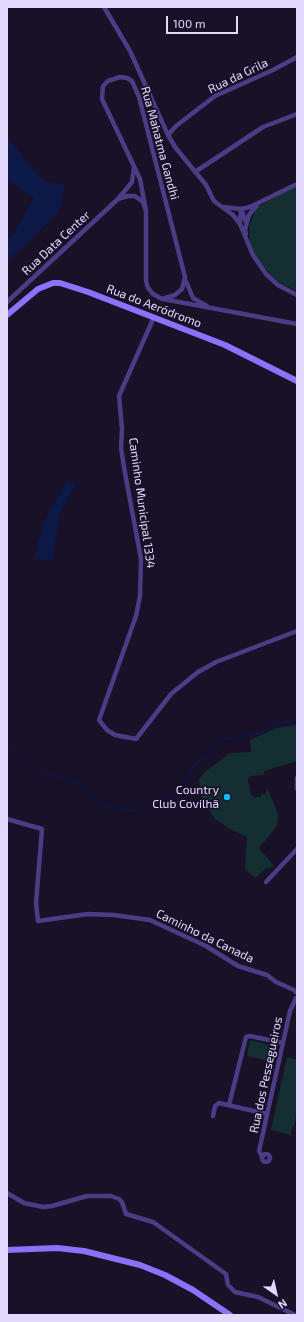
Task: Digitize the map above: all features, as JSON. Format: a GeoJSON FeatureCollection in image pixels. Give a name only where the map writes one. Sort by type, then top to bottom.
{"type":"FeatureCollection","features":[{"type":"Feature","properties":{"kind":"main road","name":"Rua do Aeródromo"},"geometry":{"type":"LineString","coordinates":[[7,315],[38,289],[53,283],[81,290],[225,345],[297,381]]}},
{"type":"Feature","properties":{"kind":"main road"},"geometry":{"type":"LineString","coordinates":[[7,1251],[57,1248],[110,1257],[165,1275],[199,1294],[230,1315]]}},
{"type":"Feature","properties":{"kind":"main road"},"geometry":{"type":"LineString","coordinates":[[7,1251],[67,1252],[122,1263],[176,1284],[225,1315]]}},
{"type":"Feature","properties":{"kind":"street"},"geometry":{"type":"LineString","coordinates":[[104,7],[130,51],[168,136],[175,147],[206,185],[214,201],[223,207],[240,224]]}},
{"type":"Feature","properties":{"kind":"street","name":"Rua da Grila"},"geometry":{"type":"LineString","coordinates":[[168,136],[176,126],[215,96],[273,70],[297,57]]}},
{"type":"Feature","properties":{"kind":"street","name":"Rua Mahatma Gandhi"},"geometry":{"type":"LineString","coordinates":[[208,307],[193,298],[185,278],[139,97],[132,81],[127,78],[114,78],[104,86],[102,99],[140,179],[146,211],[146,281],[148,288],[153,294],[162,299],[297,324]]}},
{"type":"Feature","properties":{"kind":"street"},"geometry":{"type":"LineString","coordinates":[[195,172],[263,127],[297,114]]}},
{"type":"Feature","properties":{"kind":"street","name":"Rua Data Center"},"geometry":{"type":"LineString","coordinates":[[7,302],[118,199],[132,182],[134,166]]}},
{"type":"Feature","properties":{"kind":"street"},"geometry":{"type":"LineString","coordinates":[[223,207],[241,209],[258,204],[297,184]]}},
{"type":"Feature","properties":{"kind":"street"},"geometry":{"type":"LineString","coordinates":[[118,199],[128,196],[135,196],[143,202],[146,211]]}},
{"type":"Feature","properties":{"kind":"street"},"geometry":{"type":"LineString","coordinates":[[246,222],[249,215],[258,204]]}},
{"type":"Feature","properties":{"kind":"street"},"geometry":{"type":"LineString","coordinates":[[241,209],[246,216],[246,237]]}},
{"type":"Feature","properties":{"kind":"street"},"geometry":{"type":"LineString","coordinates":[[241,209],[239,218],[240,224],[253,255],[266,274],[278,285],[297,295]]}},
{"type":"Feature","properties":{"kind":"street"},"geometry":{"type":"LineString","coordinates":[[162,299],[171,297],[179,292],[185,278]]}},
{"type":"Feature","properties":{"kind":"street","name":"Caminho Municipal 1334"},"geometry":{"type":"LineString","coordinates":[[154,317],[119,396],[122,429],[121,448],[142,559],[140,596],[136,616],[99,720],[107,730],[115,735],[136,739],[171,694],[198,672],[216,662],[297,631]]}},
{"type":"Feature","properties":{"kind":"street"},"geometry":{"type":"LineString","coordinates":[[297,778],[297,789]]}},
{"type":"Feature","properties":{"kind":"street","name":"Caminho da Canada"},"geometry":{"type":"LineString","coordinates":[[7,819],[42,829],[36,903],[38,921],[88,914],[121,915],[150,920],[206,946],[238,966],[267,975],[276,982],[294,990],[297,993]]}},
{"type":"Feature","properties":{"kind":"street"},"geometry":{"type":"LineString","coordinates":[[266,882],[297,849]]}},
{"type":"Feature","properties":{"kind":"street","name":"Rua dos Pessegueiros"},"geometry":{"type":"LineString","coordinates":[[262,1156],[259,1151],[290,1011],[296,999],[297,993]]}},
{"type":"Feature","properties":{"kind":"street"},"geometry":{"type":"LineString","coordinates":[[229,1105],[246,1037],[250,1036],[283,1043]]}},
{"type":"Feature","properties":{"kind":"street"},"geometry":{"type":"LineString","coordinates":[[213,1116],[217,1104],[229,1105],[267,1114]]}},
{"type":"Feature","properties":{"kind":"street"},"geometry":{"type":"LineString","coordinates":[[7,1193],[24,1203],[44,1207],[87,1196],[111,1196],[122,1202],[126,1214],[153,1222],[226,1274],[228,1285],[234,1292],[258,1297],[295,1315]]}},
{"type":"Feature","properties":{"kind":"green space"},"geometry":{"type":"Polygon","coordinates":[[[297,185],[297,291],[277,281],[258,261],[250,241],[249,228],[256,208],[297,185]]]}},
{"type":"Feature","properties":{"kind":"green space","name":"Country Club Covilhã"},"geometry":{"type":"Polygon","coordinates":[[[297,725],[297,761],[264,771],[264,775],[250,776],[248,779],[251,796],[253,796],[256,800],[255,797],[261,797],[261,794],[266,794],[268,789],[278,815],[277,826],[259,848],[274,866],[269,869],[267,867],[255,878],[245,869],[247,837],[230,829],[215,819],[201,797],[199,779],[205,772],[230,753],[251,752],[250,740],[277,728],[297,725]]]}},
{"type":"Feature","properties":{"kind":"green space"},"geometry":{"type":"Polygon","coordinates":[[[250,1040],[277,1047],[275,1062],[247,1056],[250,1040]]]}},
{"type":"Feature","properties":{"kind":"green space"},"geometry":{"type":"Polygon","coordinates":[[[287,1057],[297,1060],[297,1109],[291,1135],[271,1130],[287,1057]]]}},
{"type":"Feature","properties":{"kind":"water"},"geometry":{"type":"Polygon","coordinates":[[[7,139],[9,139],[42,180],[65,185],[59,212],[8,261],[7,238],[10,239],[34,198],[7,181],[7,139]]]}},
{"type":"Feature","properties":{"kind":"water"},"geometry":{"type":"Polygon","coordinates":[[[67,481],[76,485],[60,513],[52,561],[34,558],[46,517],[67,481]]]}},
{"type":"Feature","properties":{"kind":"waterway"},"geometry":{"type":"LineString","coordinates":[[31,762],[42,773],[77,783],[103,805],[133,811],[177,795],[195,764],[207,757],[222,739],[261,733],[276,723],[297,721]]}},
{"type":"Feature","properties":{"kind":"waterway"},"geometry":{"type":"LineString","coordinates":[[7,747],[21,749],[27,758]]}},
{"type":"Feature","properties":{"kind":"place","name":"Country Club Covilhã"},"geometry":{"type":"Point","coordinates":[227,797]}}]}
